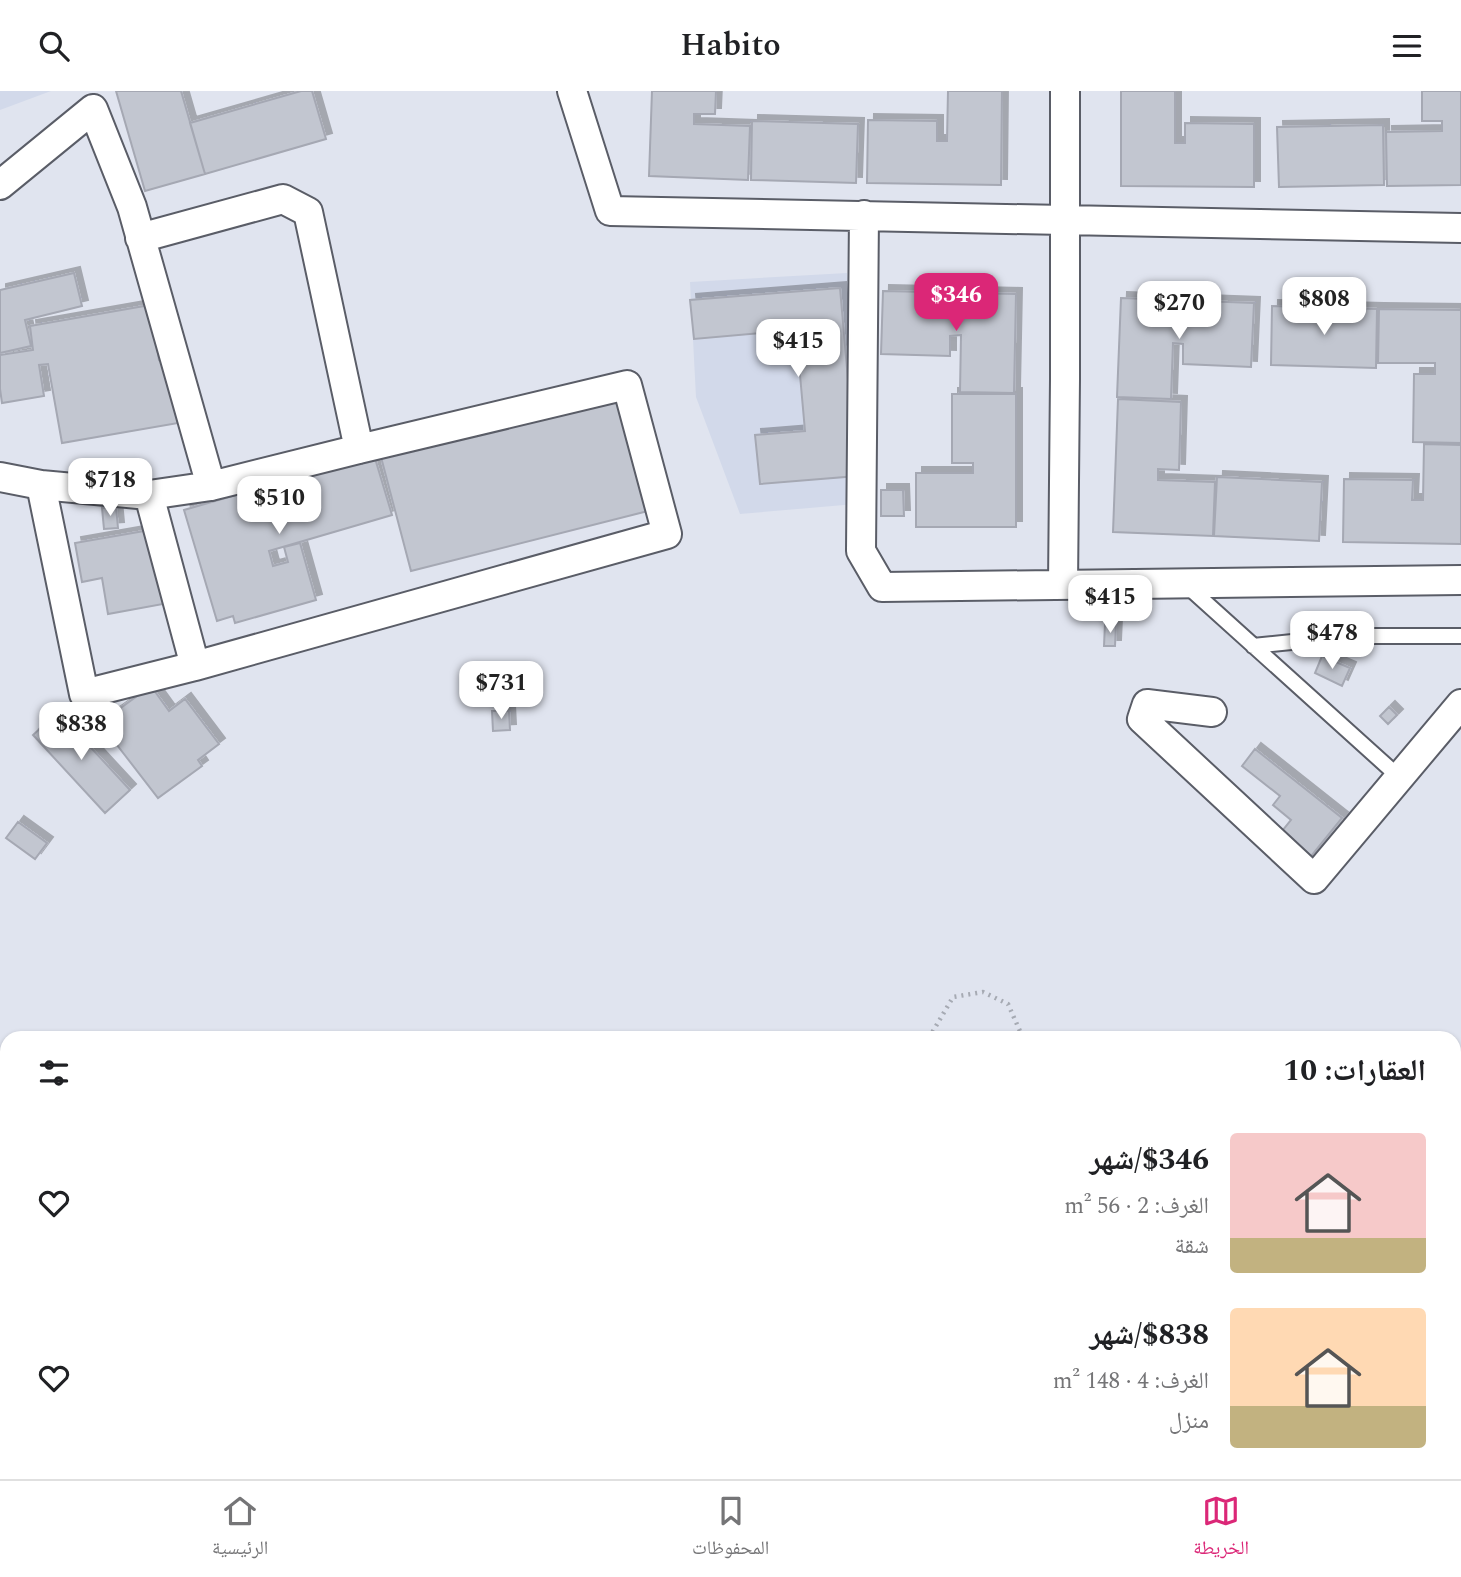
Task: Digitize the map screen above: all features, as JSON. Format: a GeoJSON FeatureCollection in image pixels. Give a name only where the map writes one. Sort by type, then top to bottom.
{"type":"FeatureCollection","features":[{"type":"Feature","properties":{"kind":"street"},"geometry":{"type":"LineString","coordinates":[[572,91],[610,211],[1461,227]]}},
{"type":"Feature","properties":{"kind":"street"},"geometry":{"type":"LineString","coordinates":[[1063,585],[1065,91]]}},
{"type":"Feature","properties":{"kind":"street"},"geometry":{"type":"LineString","coordinates":[[0,185],[93,109],[132,207],[211,486]]}},
{"type":"Feature","properties":{"kind":"street"},"geometry":{"type":"LineString","coordinates":[[141,238],[283,199],[308,212],[359,449]]}},
{"type":"Feature","properties":{"kind":"street"},"geometry":{"type":"LineString","coordinates":[[864,215],[861,551],[881,587],[1461,580]]}},
{"type":"Feature","properties":{"kind":"street"},"geometry":{"type":"LineString","coordinates":[[0,477],[41,485],[149,495],[211,486],[627,385],[667,534],[195,666],[83,694],[41,485]]}},
{"type":"Feature","properties":{"kind":"street"},"geometry":{"type":"LineString","coordinates":[[149,495],[195,666]]}},
{"type":"Feature","properties":{"kind":"street"},"geometry":{"type":"LineString","coordinates":[[1212,712],[1147,704],[1142,719],[1314,879],[1461,704]]}},
{"type":"Feature","properties":{"kind":"lane"},"geometry":{"type":"LineString","coordinates":[[1184,583],[1399,777]]}},
{"type":"Feature","properties":{"kind":"lane"},"geometry":{"type":"LineString","coordinates":[[1253,646],[1350,636],[1461,636]]}},
{"type":"Feature","properties":{"kind":"path"},"geometry":{"type":"LineString","coordinates":[[933,1031],[953,997],[983,992],[1008,1004],[1020,1031]]}},
{"type":"Feature","properties":{"kind":"shaded area"},"geometry":{"type":"Polygon","coordinates":[[[0,91],[51,91],[0,110],[0,91]]]}},
{"type":"Feature","properties":{"kind":"shaded area"},"geometry":{"type":"Polygon","coordinates":[[[847,273],[867,503],[740,514],[696,397],[690,282],[847,273]]]}},
{"type":"Feature","properties":{"kind":"building"},"geometry":{"type":"Polygon","coordinates":[[[116,91],[181,91],[205,174],[145,191],[116,91]]]}},
{"type":"Feature","properties":{"kind":"building"},"geometry":{"type":"Polygon","coordinates":[[[301,91],[312,91],[326,139],[205,174],[190,123],[301,91]]]}},
{"type":"Feature","properties":{"kind":"building"},"geometry":{"type":"Polygon","coordinates":[[[652,91],[716,91],[715,114],[694,114],[694,124],[750,126],[748,180],[649,176],[652,91]]]}},
{"type":"Feature","properties":{"kind":"building"},"geometry":{"type":"Polygon","coordinates":[[[948,91],[1002,91],[1001,185],[867,183],[868,120],[937,121],[937,141],[947,141],[948,91]]]}},
{"type":"Feature","properties":{"kind":"building"},"geometry":{"type":"Polygon","coordinates":[[[1121,91],[1175,91],[1175,143],[1185,143],[1185,123],[1254,124],[1254,187],[1121,186],[1121,91]]]}},
{"type":"Feature","properties":{"kind":"building"},"geometry":{"type":"Polygon","coordinates":[[[1422,91],[1461,91],[1461,185],[1387,186],[1386,132],[1442,131],[1442,121],[1422,121],[1422,91]]]}},
{"type":"Feature","properties":{"kind":"building"},"geometry":{"type":"Polygon","coordinates":[[[752,121],[858,124],[856,183],[751,180],[752,121]]]}},
{"type":"Feature","properties":{"kind":"building"},"geometry":{"type":"Polygon","coordinates":[[[1383,125],[1384,185],[1279,187],[1277,127],[1383,125]]]}},
{"type":"Feature","properties":{"kind":"building"},"geometry":{"type":"Polygon","coordinates":[[[74,273],[82,306],[25,320],[31,346],[0,353],[0,290],[74,273]]]}},
{"type":"Feature","properties":{"kind":"building"},"geometry":{"type":"Polygon","coordinates":[[[840,288],[848,380],[855,379],[857,476],[760,484],[755,435],[805,431],[796,330],[694,339],[690,300],[840,288]]]}},
{"type":"Feature","properties":{"kind":"building"},"geometry":{"type":"Polygon","coordinates":[[[883,291],[1016,294],[1014,393],[960,392],[961,335],[950,336],[950,356],[881,354],[883,291]]]}},
{"type":"Feature","properties":{"kind":"building"},"geometry":{"type":"Polygon","coordinates":[[[1121,298],[1254,303],[1251,367],[1183,364],[1183,344],[1173,343],[1171,399],[1117,397],[1121,298]]]}},
{"type":"Feature","properties":{"kind":"building"},"geometry":{"type":"Polygon","coordinates":[[[150,305],[159,360],[173,357],[184,422],[62,443],[48,364],[39,365],[44,396],[2,403],[0,355],[33,350],[30,326],[150,305]]]}},
{"type":"Feature","properties":{"kind":"building"},"geometry":{"type":"Polygon","coordinates":[[[1272,306],[1377,309],[1376,368],[1271,365],[1272,306]]]}},
{"type":"Feature","properties":{"kind":"building"},"geometry":{"type":"Polygon","coordinates":[[[1379,309],[1461,310],[1461,443],[1413,442],[1414,374],[1435,374],[1435,363],[1378,363],[1379,309]]]}},
{"type":"Feature","properties":{"kind":"building"},"geometry":{"type":"Polygon","coordinates":[[[952,394],[1016,394],[1016,527],[916,527],[916,473],[973,473],[973,463],[952,463],[952,394]]]}},
{"type":"Feature","properties":{"kind":"building"},"geometry":{"type":"Polygon","coordinates":[[[618,397],[648,511],[411,571],[381,457],[618,397]]]}},
{"type":"Feature","properties":{"kind":"building"},"geometry":{"type":"Polygon","coordinates":[[[1118,399],[1181,402],[1179,470],[1158,469],[1158,480],[1215,482],[1213,536],[1113,532],[1118,399]]]}},
{"type":"Feature","properties":{"kind":"building"},"geometry":{"type":"Polygon","coordinates":[[[1424,444],[1461,445],[1461,544],[1343,542],[1344,479],[1413,480],[1412,500],[1423,500],[1424,444]]]}},
{"type":"Feature","properties":{"kind":"building"},"geometry":{"type":"Polygon","coordinates":[[[374,455],[392,515],[269,551],[273,566],[288,562],[284,547],[300,543],[316,600],[235,623],[233,616],[217,621],[184,510],[374,455]]]}},
{"type":"Feature","properties":{"kind":"building"},"geometry":{"type":"Polygon","coordinates":[[[1217,477],[1322,482],[1319,541],[1214,536],[1217,477]]]}},
{"type":"Feature","properties":{"kind":"building"},"geometry":{"type":"Polygon","coordinates":[[[881,490],[903,490],[904,516],[881,516],[881,490]]]}},
{"type":"Feature","properties":{"kind":"building"},"geometry":{"type":"Polygon","coordinates":[[[116,507],[118,528],[104,529],[102,508],[116,507]]]}},
{"type":"Feature","properties":{"kind":"building"},"geometry":{"type":"Polygon","coordinates":[[[150,530],[163,604],[108,614],[102,578],[82,582],[75,543],[150,530]]]}},
{"type":"Feature","properties":{"kind":"building"},"geometry":{"type":"Polygon","coordinates":[[[1105,623],[1116,624],[1115,646],[1104,646],[1105,623]]]}},
{"type":"Feature","properties":{"kind":"building"},"geometry":{"type":"Polygon","coordinates":[[[1322,656],[1350,668],[1342,686],[1315,673],[1322,656]]]}},
{"type":"Feature","properties":{"kind":"building"},"geometry":{"type":"Polygon","coordinates":[[[151,686],[169,711],[185,699],[219,744],[198,760],[202,766],[158,798],[100,723],[151,686]]]}},
{"type":"Feature","properties":{"kind":"building"},"geometry":{"type":"Polygon","coordinates":[[[1389,707],[1397,715],[1388,724],[1380,716],[1389,707]]]}},
{"type":"Feature","properties":{"kind":"building"},"geometry":{"type":"Polygon","coordinates":[[[492,711],[509,711],[510,730],[493,731],[492,711]]]}},
{"type":"Feature","properties":{"kind":"building"},"geometry":{"type":"Polygon","coordinates":[[[58,712],[130,790],[105,813],[33,735],[58,712]]]}},
{"type":"Feature","properties":{"kind":"building"},"geometry":{"type":"Polygon","coordinates":[[[1255,749],[1342,818],[1304,865],[1274,841],[1291,820],[1273,805],[1280,796],[1242,766],[1255,749]]]}},
{"type":"Feature","properties":{"kind":"building"},"geometry":{"type":"Polygon","coordinates":[[[18,822],[47,843],[35,859],[6,838],[18,822]]]}}]}
